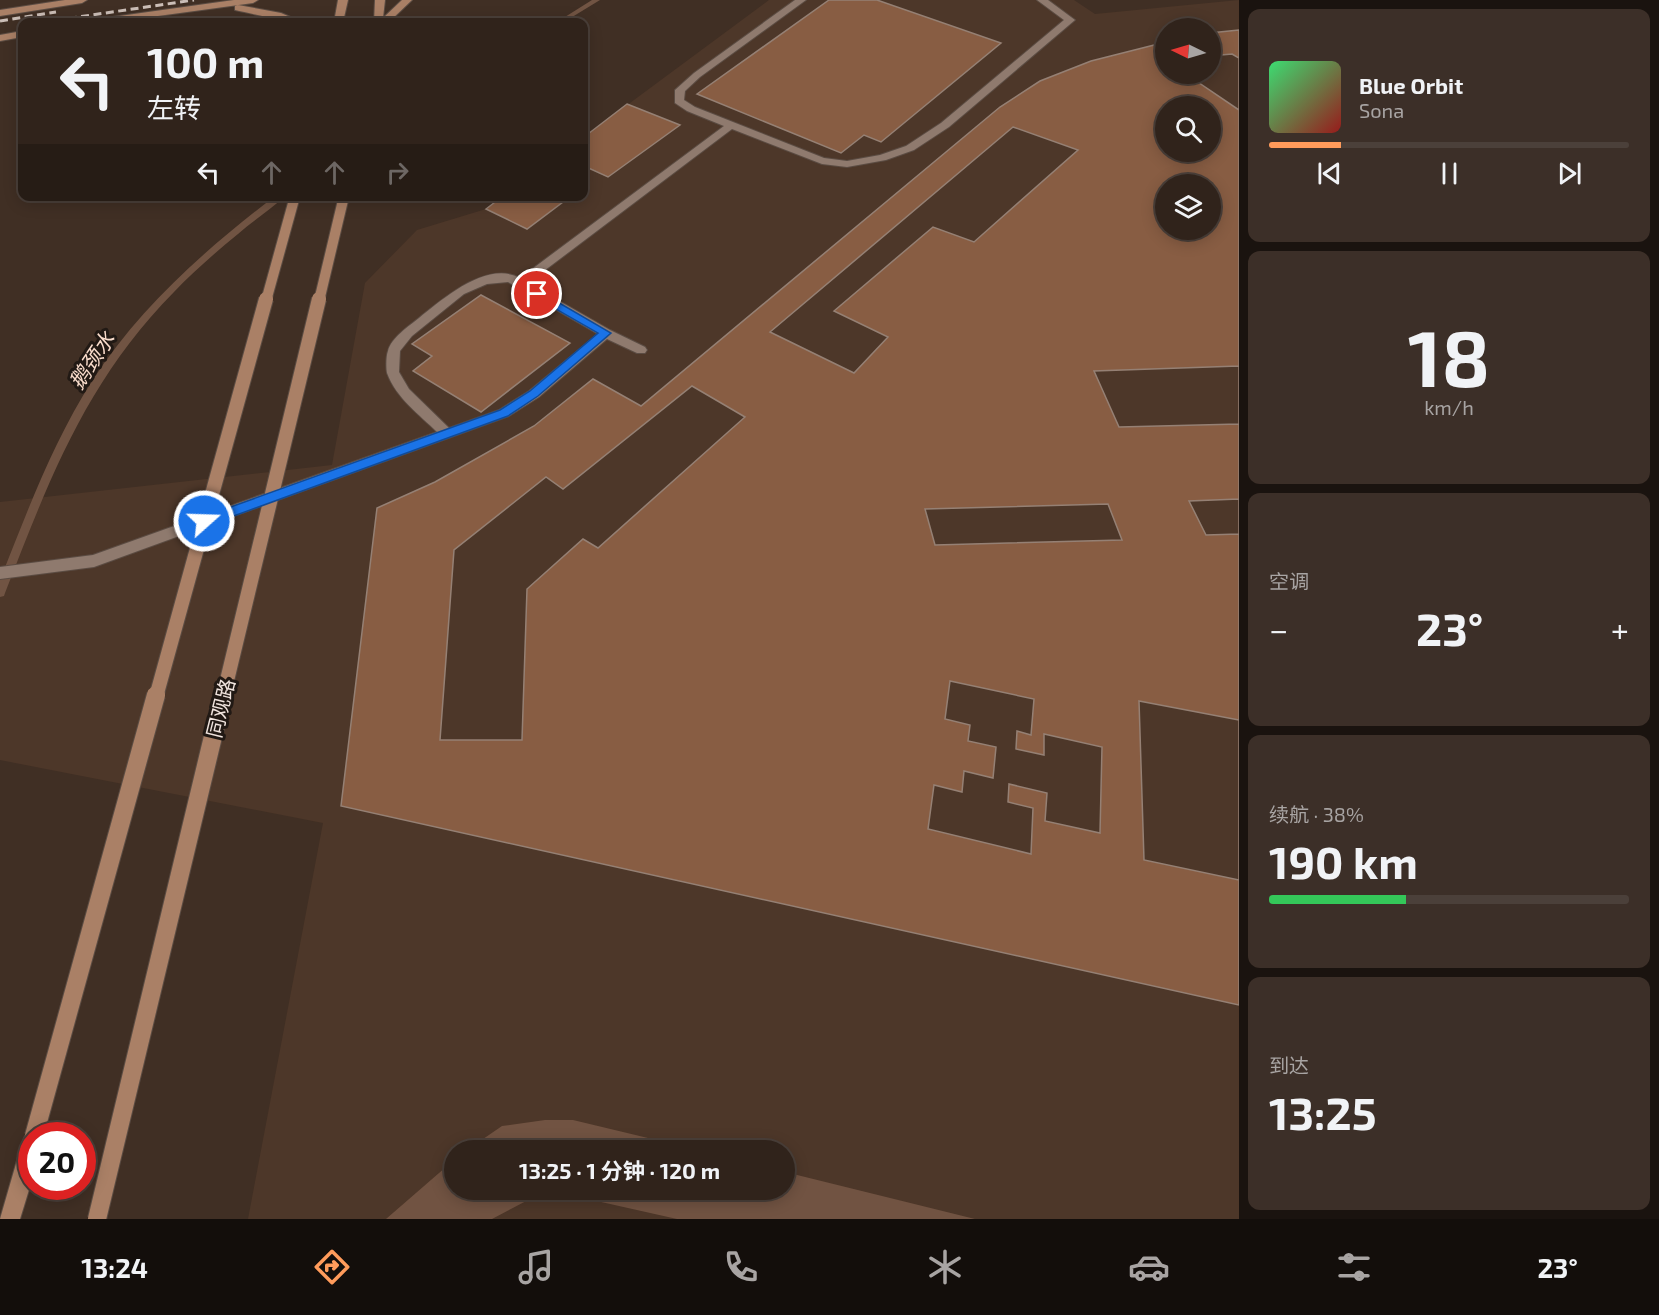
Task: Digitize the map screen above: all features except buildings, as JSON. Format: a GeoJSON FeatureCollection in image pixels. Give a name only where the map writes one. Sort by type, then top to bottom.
{"type":"FeatureCollection","features":[{"type":"Feature","properties":{"kind":"street"},"geometry":{"type":"LineString","coordinates":[[0,13],[82,0]]}},
{"type":"Feature","properties":{"kind":"street"},"geometry":{"type":"LineString","coordinates":[[127,18],[253,0]]}},
{"type":"Feature","properties":{"kind":"street"},"geometry":{"type":"LineString","coordinates":[[340,18],[343,0]]}},
{"type":"Feature","properties":{"kind":"street"},"geometry":{"type":"LineString","coordinates":[[379,18],[381,0]]}},
{"type":"Feature","properties":{"kind":"street"},"geometry":{"type":"LineString","coordinates":[[388,18],[407,0]]}},
{"type":"Feature","properties":{"kind":"street"},"geometry":{"type":"LineString","coordinates":[[205,7],[261,11],[284,18]]}},
{"type":"Feature","properties":{"kind":"street"},"geometry":{"type":"LineString","coordinates":[[0,38],[18,35]]}},
{"type":"Feature","properties":{"kind":"street"},"geometry":{"type":"LineString","coordinates":[[38,1122],[294,201]]}},
{"type":"Feature","properties":{"kind":"street","name":"同观路"},"geometry":{"type":"LineString","coordinates":[[97,1219],[343,201]]}},
{"type":"Feature","properties":{"kind":"street"},"geometry":{"type":"LineString","coordinates":[[10,1219],[18,1191]]}},
{"type":"Feature","properties":{"kind":"lane"},"geometry":{"type":"LineString","coordinates":[[801,0],[697,75],[680,90],[679,101],[691,109],[822,161],[839,164],[882,158],[910,148],[945,125],[1070,20],[1042,0]]}},
{"type":"Feature","properties":{"kind":"lane"},"geometry":{"type":"LineString","coordinates":[[520,284],[731,125]]}},
{"type":"Feature","properties":{"kind":"lane"},"geometry":{"type":"LineString","coordinates":[[447,434],[404,392],[393,372],[394,350],[408,333],[460,291],[485,280],[510,278],[606,333],[641,350]]}},
{"type":"Feature","properties":{"kind":"lane"},"geometry":{"type":"LineString","coordinates":[[0,573],[94,561],[504,413],[534,393],[606,333]]}},
{"type":"Feature","properties":{"kind":"shaded area"},"geometry":{"type":"Polygon","coordinates":[[[769,0],[1074,0],[1095,14],[1239,0],[1239,1219],[248,1219],[323,823],[0,760],[0,502],[332,465],[365,283],[417,230],[486,209],[497,201],[588,201],[588,134],[769,0]]]}},
{"type":"Feature","properties":{"kind":"shaded area"},"geometry":{"type":"Polygon","coordinates":[[[545,1120],[573,1120],[656,1140],[482,1140],[502,1126],[545,1120]]]}},
{"type":"Feature","properties":{"kind":"shaded area"},"geometry":{"type":"Polygon","coordinates":[[[444,1169],[444,1200],[528,1200],[492,1219],[386,1219],[444,1169]]]}},
{"type":"Feature","properties":{"kind":"shaded area"},"geometry":{"type":"Polygon","coordinates":[[[795,1174],[975,1219],[677,1219],[592,1200],[795,1200],[795,1174]]]}},
{"type":"Feature","properties":{"kind":"waterway","name":"鹅颈水"},"geometry":{"type":"LineString","coordinates":[[567,18],[597,0]]}},
{"type":"Feature","properties":{"kind":"waterway","name":"鹅颈水"},"geometry":{"type":"LineString","coordinates":[[0,593],[36,501],[64,440],[79,411],[114,356],[150,311],[171,290],[275,201]]}},
{"type":"Feature","properties":{"kind":"railway"},"geometry":{"type":"LineString","coordinates":[[71,18],[194,0]]}},
{"type":"Feature","properties":{"kind":"railway"},"geometry":{"type":"LineString","coordinates":[[19,18],[56,12]]}},
{"type":"Feature","properties":{"kind":"railway"},"geometry":{"type":"LineString","coordinates":[[0,21],[18,18]]}},
{"type":"Feature","properties":{"kind":"route"},"geometry":{"type":"LineString","coordinates":[[204,521],[504,413],[534,393],[606,333],[537,294]]}}]}
